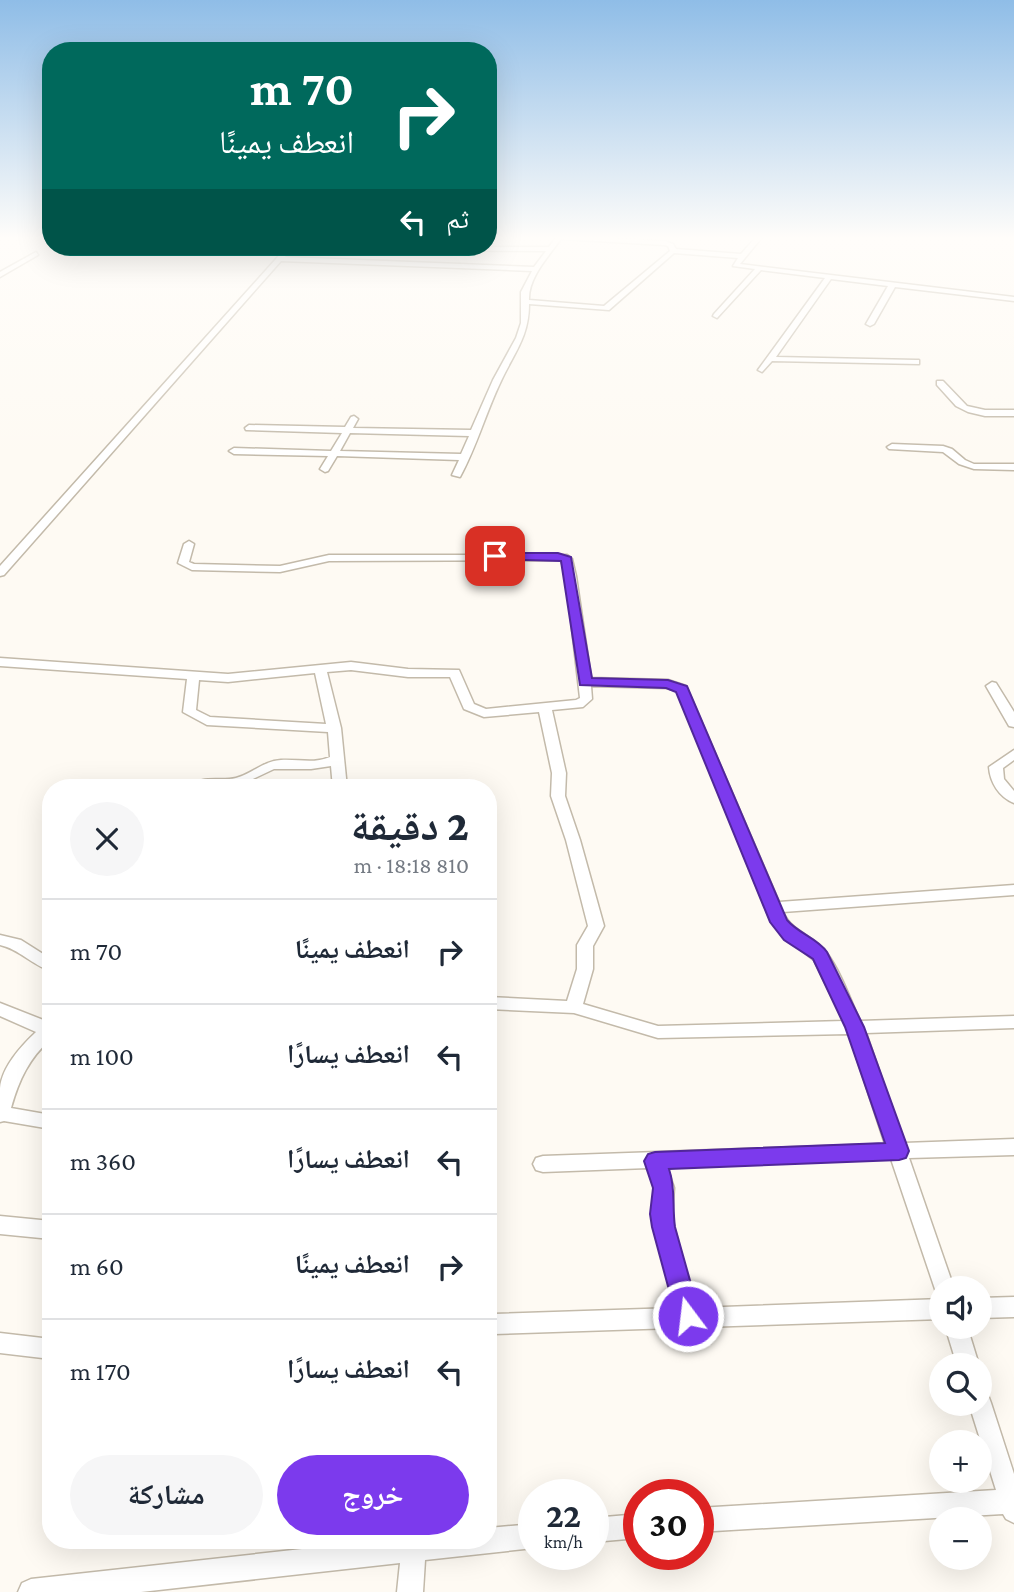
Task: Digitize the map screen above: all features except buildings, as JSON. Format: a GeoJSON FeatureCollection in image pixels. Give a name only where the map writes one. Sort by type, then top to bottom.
{"type":"FeatureCollection","features":[{"type":"Feature","properties":{"kind":"street"},"geometry":{"type":"LineString","coordinates":[[0,573],[236,310]]}},
{"type":"Feature","properties":{"kind":"street"},"geometry":{"type":"LineString","coordinates":[[457,475],[497,380],[520,338],[525,323],[524,310]]}},
{"type":"Feature","properties":{"kind":"street"},"geometry":{"type":"LineString","coordinates":[[717,316],[722,310]]}},
{"type":"Feature","properties":{"kind":"street"},"geometry":{"type":"LineString","coordinates":[[762,370],[805,310]]}},
{"type":"Feature","properties":{"kind":"street"},"geometry":{"type":"LineString","coordinates":[[870,324],[878,310]]}},
{"type":"Feature","properties":{"kind":"street"},"geometry":{"type":"LineString","coordinates":[[770,359],[916,362]]}},
{"type":"Feature","properties":{"kind":"street"},"geometry":{"type":"LineString","coordinates":[[940,383],[965,408],[1014,413]]}},
{"type":"Feature","properties":{"kind":"street"},"geometry":{"type":"LineString","coordinates":[[325,469],[354,419]]}},
{"type":"Feature","properties":{"kind":"street"},"geometry":{"type":"LineString","coordinates":[[249,428],[474,433]]}},
{"type":"Feature","properties":{"kind":"street"},"geometry":{"type":"LineString","coordinates":[[892,447],[943,449],[953,452],[964,463],[974,466],[1014,467]]}},
{"type":"Feature","properties":{"kind":"street"},"geometry":{"type":"LineString","coordinates":[[234,451],[463,457]]}},
{"type":"Feature","properties":{"kind":"street"},"geometry":{"type":"LineString","coordinates":[[0,662],[193,677],[248,678],[351,666],[408,673],[452,672],[455,673],[469,706],[484,713],[579,704],[586,699],[571,576],[567,559],[563,557],[330,558],[279,569],[192,567],[183,563],[189,544]]}},
{"type":"Feature","properties":{"kind":"street"},"geometry":{"type":"LineString","coordinates":[[320,668],[334,728],[339,779]]}},
{"type":"Feature","properties":{"kind":"street"},"geometry":{"type":"LineString","coordinates":[[193,677],[189,712],[194,717],[207,721],[334,728]]}},
{"type":"Feature","properties":{"kind":"street"},"geometry":{"type":"LineString","coordinates":[[585,682],[668,684],[682,689],[783,929],[816,950],[855,1027],[940,1276]]}},
{"type":"Feature","properties":{"kind":"street"},"geometry":{"type":"LineString","coordinates":[[992,686],[1014,723]]}},
{"type":"Feature","properties":{"kind":"street"},"geometry":{"type":"LineString","coordinates":[[545,708],[559,773],[558,796],[596,926],[585,945],[585,969],[574,1007]]}},
{"type":"Feature","properties":{"kind":"street"},"geometry":{"type":"LineString","coordinates":[[1014,754],[996,767],[997,780],[1014,799]]}},
{"type":"Feature","properties":{"kind":"street"},"geometry":{"type":"LineString","coordinates":[[246,779],[265,767],[277,764],[313,767],[337,759]]}},
{"type":"Feature","properties":{"kind":"street"},"geometry":{"type":"LineString","coordinates":[[773,908],[1014,890]]}},
{"type":"Feature","properties":{"kind":"street"},"geometry":{"type":"LineString","coordinates":[[0,940],[19,943],[42,962]]}},
{"type":"Feature","properties":{"kind":"street"},"geometry":{"type":"LineString","coordinates":[[497,1003],[574,1007],[658,1032],[1014,1022]]}},
{"type":"Feature","properties":{"kind":"street"},"geometry":{"type":"LineString","coordinates":[[0,1009],[42,1027]]}},
{"type":"Feature","properties":{"kind":"street"},"geometry":{"type":"LineString","coordinates":[[42,1036],[19,1060],[10,1079],[0,1114],[42,1121]]}},
{"type":"Feature","properties":{"kind":"street"},"geometry":{"type":"LineString","coordinates":[[543,1164],[1014,1147]]}},
{"type":"Feature","properties":{"kind":"street"},"geometry":{"type":"LineString","coordinates":[[655,1161],[664,1188],[664,1227],[688,1316]]}},
{"type":"Feature","properties":{"kind":"street"},"geometry":{"type":"LineString","coordinates":[[0,1224],[42,1229]]}},
{"type":"Feature","properties":{"kind":"street"},"geometry":{"type":"LineString","coordinates":[[992,1308],[1014,1307]]}},
{"type":"Feature","properties":{"kind":"street"},"geometry":{"type":"LineString","coordinates":[[497,1324],[929,1309]]}},
{"type":"Feature","properties":{"kind":"street"},"geometry":{"type":"LineString","coordinates":[[0,1343],[42,1348]]}},
{"type":"Feature","properties":{"kind":"street"},"geometry":{"type":"LineString","coordinates":[[714,1519],[1013,1505],[984,1416]]}},
{"type":"Feature","properties":{"kind":"street"},"geometry":{"type":"LineString","coordinates":[[497,1539],[518,1537]]}},
{"type":"Feature","properties":{"kind":"street"},"geometry":{"type":"LineString","coordinates":[[31,1592],[79,1589],[413,1549],[410,1592]]}},
{"type":"Feature","properties":{"kind":"route"},"geometry":{"type":"LineString","coordinates":[[495,556],[558,556],[567,559],[585,682],[668,684],[682,689],[779,922],[790,936],[816,950],[855,1027],[899,1151],[655,1161],[664,1188],[664,1227],[688,1316]]}}]}
